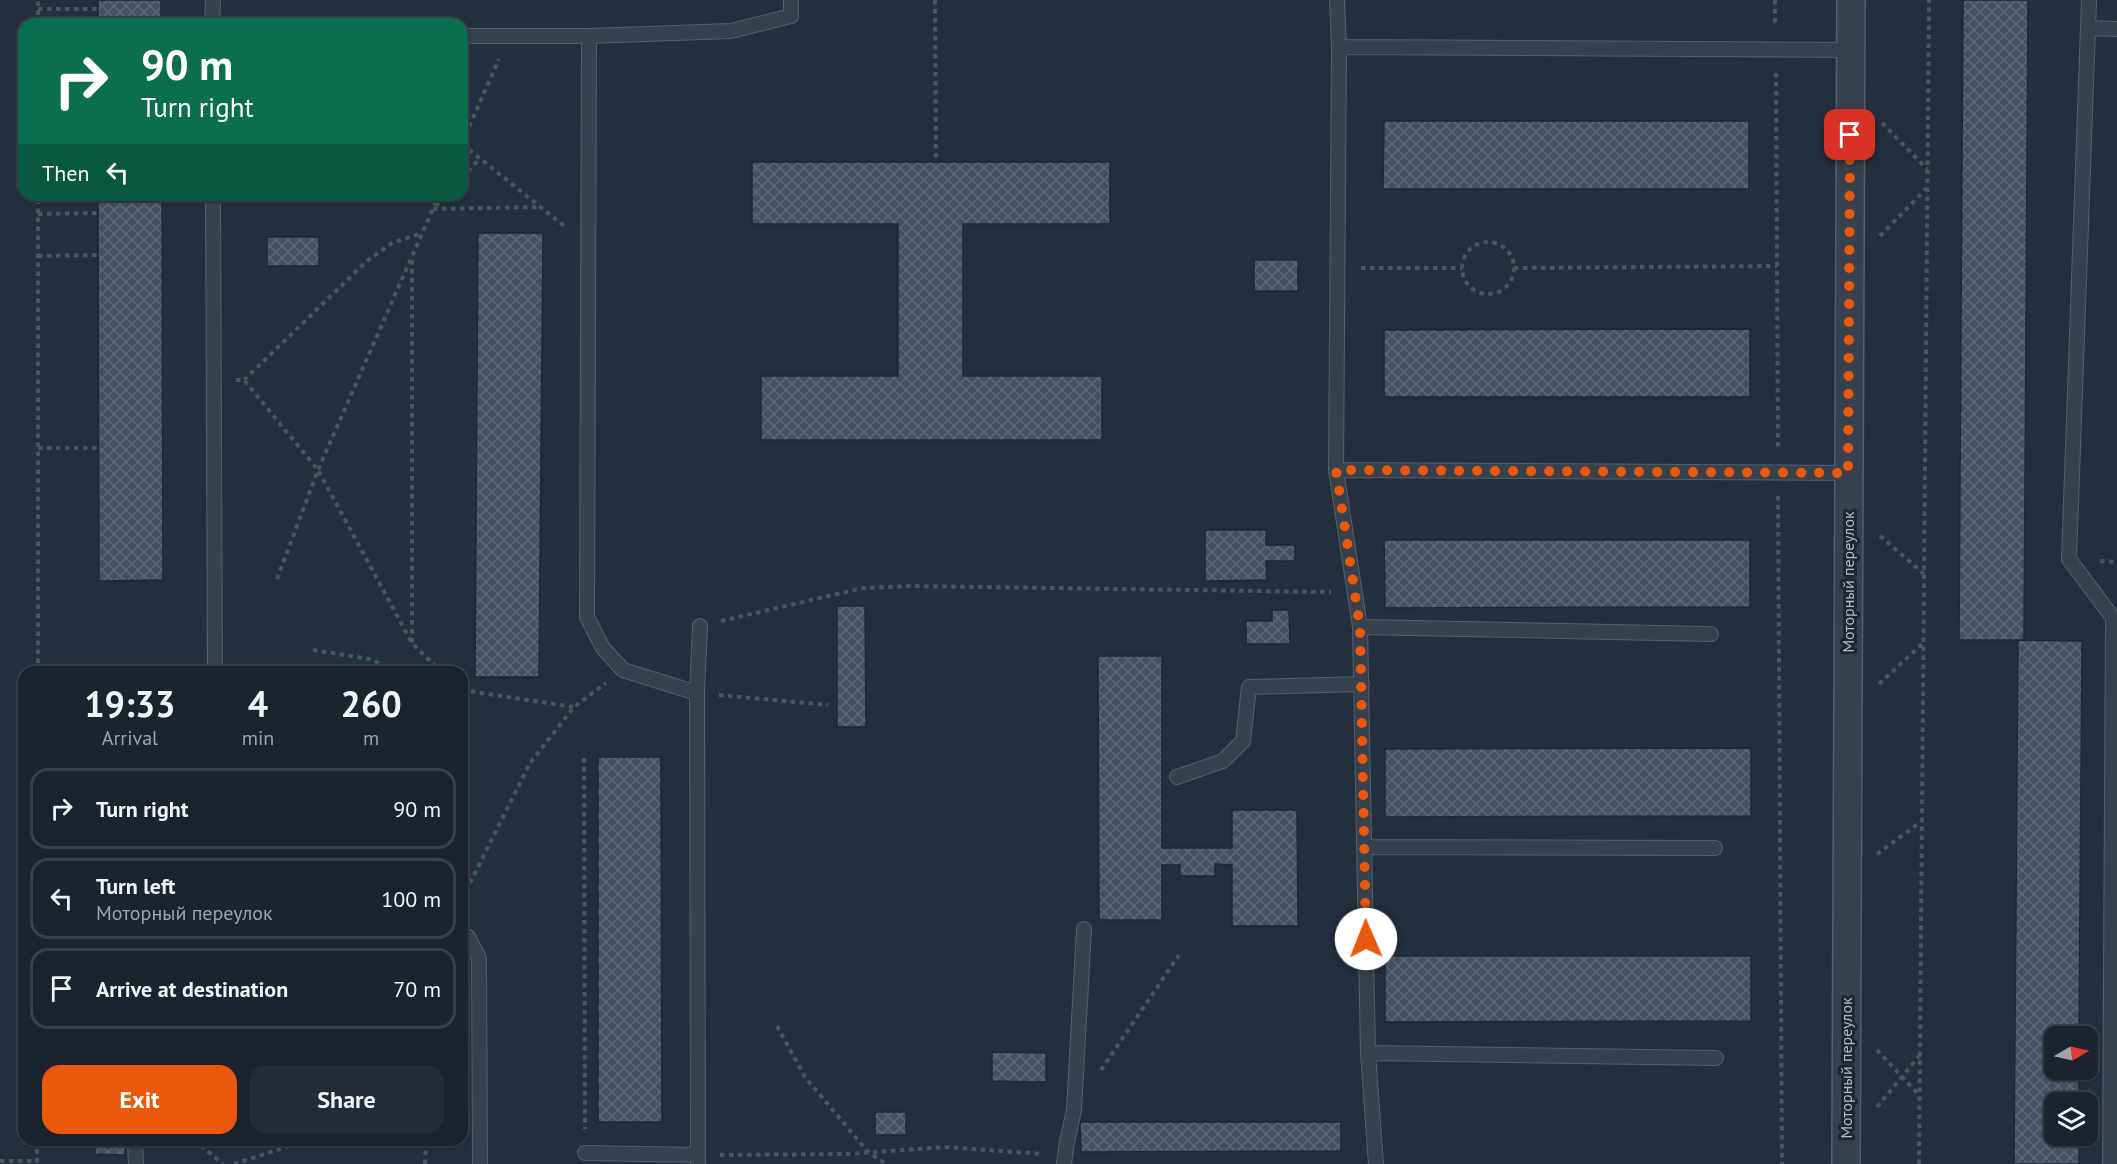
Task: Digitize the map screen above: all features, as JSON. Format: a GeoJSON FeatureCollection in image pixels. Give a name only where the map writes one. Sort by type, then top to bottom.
{"type":"FeatureCollection","features":[{"type":"Feature","properties":{"kind":"street","name":"Моторный переулок"},"geometry":{"type":"LineString","coordinates":[[1846,1154],[1851,0]]}},
{"type":"Feature","properties":{"kind":"lane"},"geometry":{"type":"LineString","coordinates":[[212,18],[213,0]]}},
{"type":"Feature","properties":{"kind":"lane"},"geometry":{"type":"LineString","coordinates":[[468,36],[589,36],[731,31],[791,16],[791,0]]}},
{"type":"Feature","properties":{"kind":"lane"},"geometry":{"type":"LineString","coordinates":[[1337,0],[1340,46],[1336,470],[1360,627],[1368,1053],[1376,1164]]}},
{"type":"Feature","properties":{"kind":"lane"},"geometry":{"type":"LineString","coordinates":[[2089,0],[2069,559],[2112,618],[2114,1091],[2110,1164]]}},
{"type":"Feature","properties":{"kind":"lane"},"geometry":{"type":"LineString","coordinates":[[2089,28],[2117,29]]}},
{"type":"Feature","properties":{"kind":"lane"},"geometry":{"type":"LineString","coordinates":[[589,36],[587,617],[603,648],[623,670],[697,693]]}},
{"type":"Feature","properties":{"kind":"lane"},"geometry":{"type":"LineString","coordinates":[[1340,46],[1851,50]]}},
{"type":"Feature","properties":{"kind":"lane"},"geometry":{"type":"LineString","coordinates":[[213,201],[215,666]]}},
{"type":"Feature","properties":{"kind":"lane"},"geometry":{"type":"LineString","coordinates":[[1336,470],[1848,473]]}},
{"type":"Feature","properties":{"kind":"lane"},"geometry":{"type":"LineString","coordinates":[[585,1153],[698,1160],[697,693],[700,626]]}},
{"type":"Feature","properties":{"kind":"lane"},"geometry":{"type":"LineString","coordinates":[[1360,627],[1711,634]]}},
{"type":"Feature","properties":{"kind":"lane"},"geometry":{"type":"LineString","coordinates":[[1177,777],[1223,761],[1244,741],[1249,687],[1362,684]]}},
{"type":"Feature","properties":{"kind":"lane"},"geometry":{"type":"LineString","coordinates":[[1364,847],[1715,848]]}},
{"type":"Feature","properties":{"kind":"lane"},"geometry":{"type":"LineString","coordinates":[[1065,1160],[1074,1110],[1084,928]]}},
{"type":"Feature","properties":{"kind":"lane"},"geometry":{"type":"LineString","coordinates":[[468,937],[479,958],[480,1164]]}},
{"type":"Feature","properties":{"kind":"lane"},"geometry":{"type":"LineString","coordinates":[[1368,1053],[1716,1058]]}},
{"type":"Feature","properties":{"kind":"lane"},"geometry":{"type":"LineString","coordinates":[[135,1146],[136,1164]]}},
{"type":"Feature","properties":{"kind":"path"},"geometry":{"type":"LineString","coordinates":[[38,0],[38,18]]}},
{"type":"Feature","properties":{"kind":"path"},"geometry":{"type":"LineString","coordinates":[[935,0],[936,162]]}},
{"type":"Feature","properties":{"kind":"path"},"geometry":{"type":"LineString","coordinates":[[1774,0],[1782,1164]]}},
{"type":"Feature","properties":{"kind":"path"},"geometry":{"type":"LineString","coordinates":[[1919,1164],[1929,0]]}},
{"type":"Feature","properties":{"kind":"path"},"geometry":{"type":"LineString","coordinates":[[38,9],[98,9]]}},
{"type":"Feature","properties":{"kind":"path"},"geometry":{"type":"LineString","coordinates":[[468,130],[509,36]]}},
{"type":"Feature","properties":{"kind":"path"},"geometry":{"type":"LineString","coordinates":[[1850,91],[1928,170]]}},
{"type":"Feature","properties":{"kind":"path"},"geometry":{"type":"LineString","coordinates":[[468,149],[588,245]]}},
{"type":"Feature","properties":{"kind":"path"},"geometry":{"type":"LineString","coordinates":[[468,171],[480,158]]}},
{"type":"Feature","properties":{"kind":"path"},"geometry":{"type":"LineString","coordinates":[[1849,268],[1928,188]]}},
{"type":"Feature","properties":{"kind":"path"},"geometry":{"type":"LineString","coordinates":[[38,201],[38,666]]}},
{"type":"Feature","properties":{"kind":"path"},"geometry":{"type":"LineString","coordinates":[[277,579],[318,470],[436,201]]}},
{"type":"Feature","properties":{"kind":"path"},"geometry":{"type":"LineString","coordinates":[[433,209],[440,201]]}},
{"type":"Feature","properties":{"kind":"path"},"geometry":{"type":"LineString","coordinates":[[433,209],[541,207]]}},
{"type":"Feature","properties":{"kind":"path"},"geometry":{"type":"LineString","coordinates":[[38,214],[98,213]]}},
{"type":"Feature","properties":{"kind":"path"},"geometry":{"type":"LineString","coordinates":[[214,380],[244,380],[367,261],[392,243],[423,232]]}},
{"type":"Feature","properties":{"kind":"path"},"geometry":{"type":"LineString","coordinates":[[1482,242],[1494,242],[1504,247],[1512,256],[1514,268],[1512,279],[1504,288],[1494,293],[1482,293],[1472,288],[1464,279],[1462,268],[1464,256],[1472,247],[1482,242]]}},
{"type":"Feature","properties":{"kind":"path"},"geometry":{"type":"LineString","coordinates":[[38,256],[99,255]]}},
{"type":"Feature","properties":{"kind":"path"},"geometry":{"type":"LineString","coordinates":[[411,257],[412,643]]}},
{"type":"Feature","properties":{"kind":"path"},"geometry":{"type":"LineString","coordinates":[[1514,268],[1777,266]]}},
{"type":"Feature","properties":{"kind":"path"},"geometry":{"type":"LineString","coordinates":[[1339,269],[1462,268]]}},
{"type":"Feature","properties":{"kind":"path"},"geometry":{"type":"LineString","coordinates":[[244,380],[318,470],[412,643],[435,666]]}},
{"type":"Feature","properties":{"kind":"path"},"geometry":{"type":"LineString","coordinates":[[38,448],[99,448]]}},
{"type":"Feature","properties":{"kind":"path"},"geometry":{"type":"LineString","coordinates":[[1848,507],[1925,575]]}},
{"type":"Feature","properties":{"kind":"path"},"geometry":{"type":"LineString","coordinates":[[700,626],[863,588],[911,586],[1354,592]]}},
{"type":"Feature","properties":{"kind":"path"},"geometry":{"type":"LineString","coordinates":[[1847,715],[1924,641]]}},
{"type":"Feature","properties":{"kind":"path"},"geometry":{"type":"LineString","coordinates":[[313,650],[370,658],[385,666]]}},
{"type":"Feature","properties":{"kind":"path"},"geometry":{"type":"LineString","coordinates":[[468,887],[530,763],[574,707],[623,670]]}},
{"type":"Feature","properties":{"kind":"path"},"geometry":{"type":"LineString","coordinates":[[468,691],[574,707]]}},
{"type":"Feature","properties":{"kind":"path"},"geometry":{"type":"LineString","coordinates":[[697,693],[828,705]]}},
{"type":"Feature","properties":{"kind":"path"},"geometry":{"type":"LineString","coordinates":[[584,758],[585,1153]]}},
{"type":"Feature","properties":{"kind":"path"},"geometry":{"type":"LineString","coordinates":[[1847,875],[1922,821]]}},
{"type":"Feature","properties":{"kind":"path"},"geometry":{"type":"LineString","coordinates":[[1100,1071],[1179,955]]}},
{"type":"Feature","properties":{"kind":"path"},"geometry":{"type":"LineString","coordinates":[[1846,1015],[1920,1096]]}},
{"type":"Feature","properties":{"kind":"path"},"geometry":{"type":"LineString","coordinates":[[777,1026],[805,1077],[868,1152],[886,1164]]}},
{"type":"Feature","properties":{"kind":"path"},"geometry":{"type":"LineString","coordinates":[[1846,1154],[1901,1077],[1921,1055]]}},
{"type":"Feature","properties":{"kind":"path"},"geometry":{"type":"LineString","coordinates":[[0,1161],[37,1163],[37,1146]]}},
{"type":"Feature","properties":{"kind":"path"},"geometry":{"type":"LineString","coordinates":[[201,1146],[223,1164]]}},
{"type":"Feature","properties":{"kind":"path"},"geometry":{"type":"LineString","coordinates":[[234,1164],[290,1146]]}},
{"type":"Feature","properties":{"kind":"path"},"geometry":{"type":"LineString","coordinates":[[425,1164],[426,1146]]}},
{"type":"Feature","properties":{"kind":"path"},"geometry":{"type":"LineString","coordinates":[[698,1160],[847,1154],[946,1147],[1065,1160]]}},
{"type":"Feature","properties":{"kind":"building"},"geometry":{"type":"Polygon","coordinates":[[[98,0],[161,0],[161,18],[98,18],[98,0]]]}},
{"type":"Feature","properties":{"kind":"building"},"geometry":{"type":"Polygon","coordinates":[[[1963,0],[2028,0],[2024,640],[1959,640],[1963,0]]]}},
{"type":"Feature","properties":{"kind":"building"},"geometry":{"type":"Polygon","coordinates":[[[1384,121],[1749,121],[1749,189],[1383,189],[1384,121]]]}},
{"type":"Feature","properties":{"kind":"building"},"geometry":{"type":"Polygon","coordinates":[[[752,162],[1110,162],[1110,224],[963,224],[963,376],[1102,376],[1102,440],[761,440],[761,376],[898,376],[898,224],[752,224],[752,162]]]}},
{"type":"Feature","properties":{"kind":"building"},"geometry":{"type":"Polygon","coordinates":[[[98,201],[162,201],[163,580],[99,581],[98,201]]]}},
{"type":"Feature","properties":{"kind":"building"},"geometry":{"type":"Polygon","coordinates":[[[478,233],[543,233],[539,677],[475,677],[478,233]]]}},
{"type":"Feature","properties":{"kind":"building"},"geometry":{"type":"Polygon","coordinates":[[[267,237],[319,237],[319,266],[267,266],[267,237]]]}},
{"type":"Feature","properties":{"kind":"building"},"geometry":{"type":"Polygon","coordinates":[[[1254,260],[1298,260],[1298,291],[1254,291],[1254,260]]]}},
{"type":"Feature","properties":{"kind":"building"},"geometry":{"type":"Polygon","coordinates":[[[1750,329],[1750,397],[1384,397],[1384,330],[1750,329]]]}},
{"type":"Feature","properties":{"kind":"building"},"geometry":{"type":"Polygon","coordinates":[[[1205,530],[1266,530],[1266,545],[1295,545],[1295,561],[1266,561],[1267,580],[1205,581],[1205,530]]]}},
{"type":"Feature","properties":{"kind":"building"},"geometry":{"type":"Polygon","coordinates":[[[1384,540],[1750,540],[1750,607],[1385,608],[1384,540]]]}},
{"type":"Feature","properties":{"kind":"building"},"geometry":{"type":"Polygon","coordinates":[[[837,606],[865,606],[866,727],[837,727],[837,606]]]}},
{"type":"Feature","properties":{"kind":"building"},"geometry":{"type":"Polygon","coordinates":[[[1272,610],[1289,610],[1290,644],[1246,644],[1246,621],[1272,621],[1272,610]]]}},
{"type":"Feature","properties":{"kind":"building"},"geometry":{"type":"Polygon","coordinates":[[[2018,640],[2082,641],[2079,1026],[2044,1026],[2044,1080],[2079,1080],[2079,1092],[2044,1092],[2044,1146],[2079,1146],[2079,1164],[2014,1164],[2018,640]]]}},
{"type":"Feature","properties":{"kind":"building"},"geometry":{"type":"Polygon","coordinates":[[[1098,656],[1162,656],[1162,848],[1232,848],[1232,810],[1297,810],[1298,926],[1232,926],[1232,865],[1215,864],[1215,876],[1180,876],[1180,865],[1162,865],[1162,920],[1099,920],[1098,656]]]}},
{"type":"Feature","properties":{"kind":"building"},"geometry":{"type":"Polygon","coordinates":[[[1751,748],[1751,816],[1385,817],[1385,749],[1751,748]]]}},
{"type":"Feature","properties":{"kind":"building"},"geometry":{"type":"Polygon","coordinates":[[[598,757],[661,757],[662,1122],[598,1122],[598,757]]]}},
{"type":"Feature","properties":{"kind":"building"},"geometry":{"type":"Polygon","coordinates":[[[1385,956],[1751,956],[1751,1021],[1385,1022],[1385,956]]]}},
{"type":"Feature","properties":{"kind":"building"},"geometry":{"type":"Polygon","coordinates":[[[992,1052],[1046,1053],[1046,1082],[992,1081],[992,1052]]]}},
{"type":"Feature","properties":{"kind":"building"},"geometry":{"type":"Polygon","coordinates":[[[875,1112],[906,1112],[906,1135],[875,1135],[875,1112]]]}},
{"type":"Feature","properties":{"kind":"building"},"geometry":{"type":"Polygon","coordinates":[[[1080,1122],[1341,1122],[1341,1151],[1081,1152],[1080,1122]]]}},
{"type":"Feature","properties":{"kind":"building"},"geometry":{"type":"Polygon","coordinates":[[[95,1146],[126,1146],[125,1155],[95,1154],[95,1146]]]}},
{"type":"Feature","properties":{"kind":"route"},"geometry":{"type":"LineString","coordinates":[[1366,939],[1360,627],[1336,470],[1848,473],[1850,135]]}}]}
